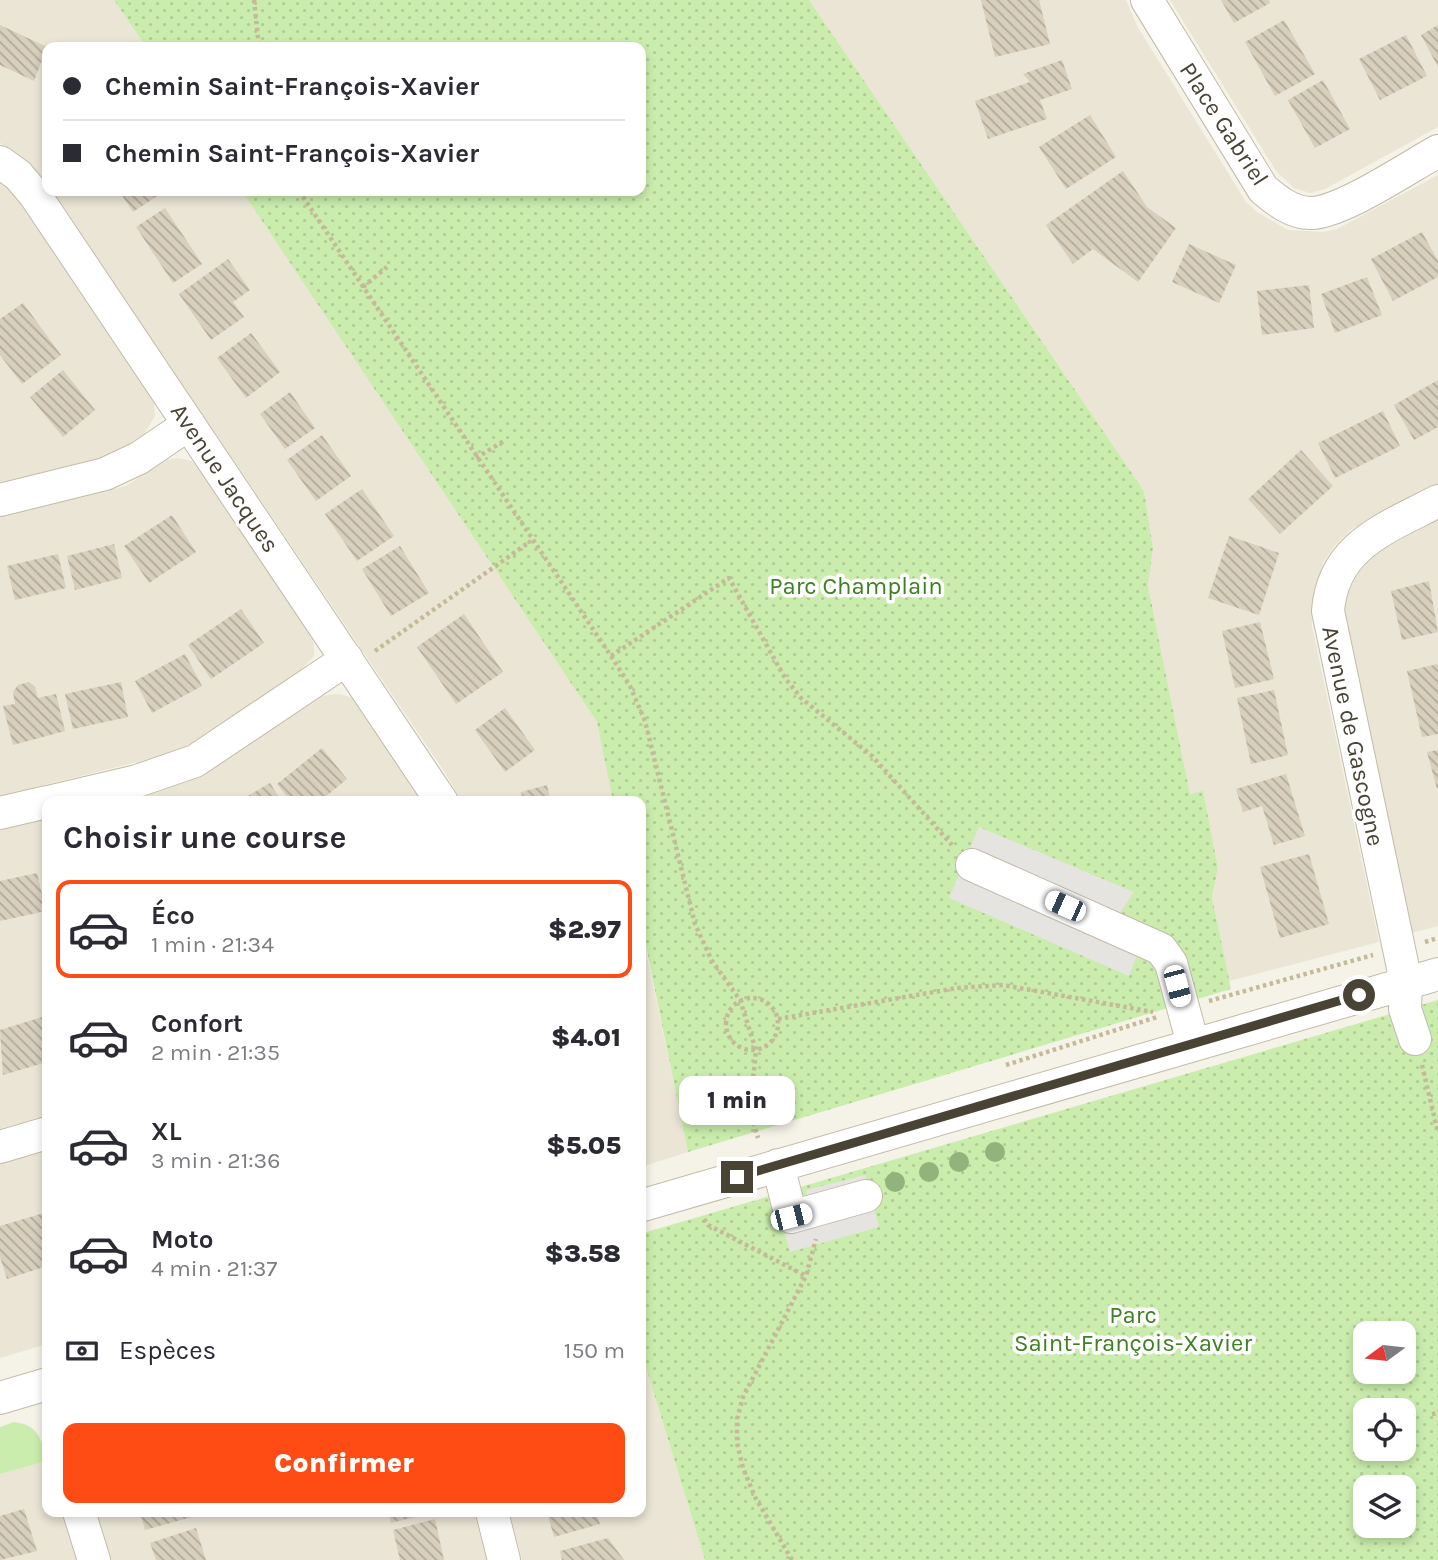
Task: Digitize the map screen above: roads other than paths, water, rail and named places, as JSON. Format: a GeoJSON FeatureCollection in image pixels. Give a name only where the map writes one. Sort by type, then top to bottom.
{"type":"FeatureCollection","features":[{"type":"Feature","properties":{"kind":"street","name":"Place Gabriel"},"geometry":{"type":"LineString","coordinates":[[1147,0],[1263,189],[1286,207],[1299,212],[1326,211],[1438,151]]}},
{"type":"Feature","properties":{"kind":"street","name":"Avenue Jacques"},"geometry":{"type":"LineString","coordinates":[[0,162],[18,175],[35,195],[189,424],[357,658],[438,796]]}},
{"type":"Feature","properties":{"kind":"street"},"geometry":{"type":"LineString","coordinates":[[0,500],[106,474],[139,458],[189,424]]}},
{"type":"Feature","properties":{"kind":"street","name":"Avenue de Gascogne"},"geometry":{"type":"LineString","coordinates":[[1415,1039],[1405,1009],[1406,982],[1328,611],[1332,586],[1347,557],[1372,537],[1438,501]]}},
{"type":"Feature","properties":{"kind":"street"},"geometry":{"type":"LineString","coordinates":[[73,796],[137,781],[195,761],[357,658]]}},
{"type":"Feature","properties":{"kind":"street"},"geometry":{"type":"LineString","coordinates":[[0,813],[42,803]]}},
{"type":"Feature","properties":{"kind":"street"},"geometry":{"type":"LineString","coordinates":[[972,865],[1161,949],[1171,963],[1193,1044]]}},
{"type":"Feature","properties":{"kind":"street"},"geometry":{"type":"LineString","coordinates":[[646,1204],[1438,974]]}},
{"type":"Feature","properties":{"kind":"street"},"geometry":{"type":"LineString","coordinates":[[0,1147],[42,1134]]}},
{"type":"Feature","properties":{"kind":"street"},"geometry":{"type":"LineString","coordinates":[[778,1165],[791,1217],[866,1196]]}},
{"type":"Feature","properties":{"kind":"street"},"geometry":{"type":"LineString","coordinates":[[0,1398],[42,1392]]}},
{"type":"Feature","properties":{"kind":"street"},"geometry":{"type":"LineString","coordinates":[[81,1517],[94,1560]]}},
{"type":"Feature","properties":{"kind":"street"},"geometry":{"type":"LineString","coordinates":[[493,1517],[504,1560]]}},
{"type":"Feature","properties":{"kind":"park label","name":"Parc Champlain"},"geometry":{"type":"Point","coordinates":[856,586]}},
{"type":"Feature","properties":{"kind":"park label","name":"Parc Saint-François-Xavier"},"geometry":{"type":"Point","coordinates":[1133,1329]}}]}
